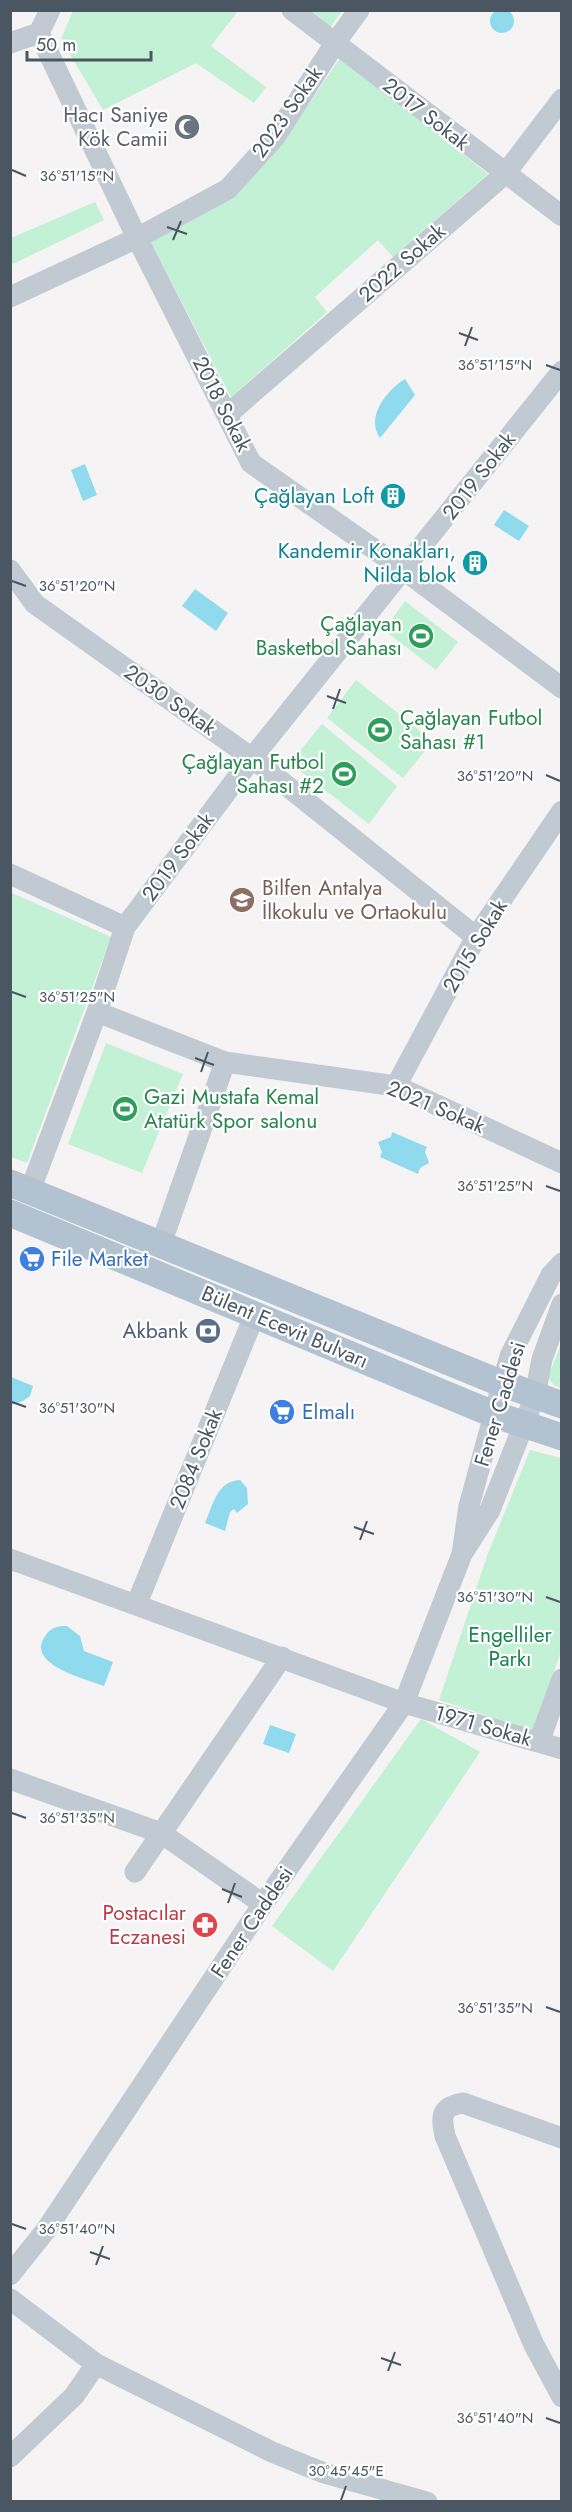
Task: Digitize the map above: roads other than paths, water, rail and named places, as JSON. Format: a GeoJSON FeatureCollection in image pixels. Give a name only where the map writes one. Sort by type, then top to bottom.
{"type":"FeatureCollection","features":[{"type":"Feature","properties":{"kind":"main road","name":"Bülent Ecevit Bulvarı"},"geometry":{"type":"LineString","coordinates":[[20,1187],[503,1384],[561,1405]]}},
{"type":"Feature","properties":{"kind":"main road","name":"Bülent Ecevit Bulvarı"},"geometry":{"type":"LineString","coordinates":[[11,1215],[493,1414],[561,1437]]}},
{"type":"Feature","properties":{"kind":"street"},"geometry":{"type":"LineString","coordinates":[[10,44],[39,33],[50,10]]}},
{"type":"Feature","properties":{"kind":"street","name":"2017 Sokak"},"geometry":{"type":"LineString","coordinates":[[291,10],[561,216]]}},
{"type":"Feature","properties":{"kind":"street","name":"2023 Sokak"},"geometry":{"type":"LineString","coordinates":[[10,297],[136,238],[228,189],[275,136],[359,10]]}},
{"type":"Feature","properties":{"kind":"street","name":"2018 Sokak"},"geometry":{"type":"LineString","coordinates":[[39,33],[136,238],[228,414],[251,463],[404,570],[561,688]]}},
{"type":"Feature","properties":{"kind":"street","name":"2022 Sokak"},"geometry":{"type":"LineString","coordinates":[[228,414],[505,174],[561,99]]}},
{"type":"Feature","properties":{"kind":"street","name":"2019 Sokak"},"geometry":{"type":"LineString","coordinates":[[20,1187],[97,1012],[125,927],[252,758],[561,371]]}},
{"type":"Feature","properties":{"kind":"street","name":"2030 Sokak"},"geometry":{"type":"LineString","coordinates":[[10,570],[35,604],[252,758],[476,937]]}},
{"type":"Feature","properties":{"kind":"street","name":"2015 Sokak"},"geometry":{"type":"LineString","coordinates":[[396,1086],[476,937],[561,811]]}},
{"type":"Feature","properties":{"kind":"street"},"geometry":{"type":"LineString","coordinates":[[10,874],[125,927]]}},
{"type":"Feature","properties":{"kind":"street","name":"2021 Sokak"},"geometry":{"type":"LineString","coordinates":[[97,1012],[225,1062],[396,1086],[561,1163]]}},
{"type":"Feature","properties":{"kind":"street"},"geometry":{"type":"LineString","coordinates":[[161,1244],[225,1062]]}},
{"type":"Feature","properties":{"kind":"street","name":"Fener Caddesi"},"geometry":{"type":"LineString","coordinates":[[462,1554],[469,1506],[510,1356],[551,1275],[561,1263]]}},
{"type":"Feature","properties":{"kind":"street","name":"Fener Caddesi"},"geometry":{"type":"LineString","coordinates":[[10,2275],[46,2230],[263,1904],[404,1703],[462,1554],[490,1510],[524,1424],[535,1396],[542,1359],[561,1304]]}},
{"type":"Feature","properties":{"kind":"street","name":"2084 Sokak"},"geometry":{"type":"LineString","coordinates":[[136,1603],[255,1314]]}},
{"type":"Feature","properties":{"kind":"street","name":"1971 Sokak"},"geometry":{"type":"LineString","coordinates":[[10,1558],[404,1703],[561,1749]]}},
{"type":"Feature","properties":{"kind":"street"},"geometry":{"type":"LineString","coordinates":[[135,1872],[282,1657]]}},
{"type":"Feature","properties":{"kind":"street"},"geometry":{"type":"LineString","coordinates":[[539,1742],[561,1679]]}},
{"type":"Feature","properties":{"kind":"street"},"geometry":{"type":"LineString","coordinates":[[10,1779],[161,1833],[263,1904]]}},
{"type":"Feature","properties":{"kind":"street"},"geometry":{"type":"LineString","coordinates":[[561,2138],[463,2103],[450,2105],[444,2112],[442,2122],[445,2136],[534,2345],[561,2397]]}},
{"type":"Feature","properties":{"kind":"street"},"geometry":{"type":"LineString","coordinates":[[10,2299],[96,2364],[272,2452],[324,2473],[427,2502]]}},
{"type":"Feature","properties":{"kind":"street"},"geometry":{"type":"LineString","coordinates":[[10,2457],[74,2396],[96,2364]]}},
{"type":"Feature","properties":{"kind":"water"},"geometry":{"type":"Polygon","coordinates":[[[502,9],[510,13],[514,21],[510,29],[502,33],[494,29],[490,21],[494,13],[502,9]]]}},
{"type":"Feature","properties":{"kind":"water"},"geometry":{"type":"Polygon","coordinates":[[[405,379],[415,395],[380,438],[375,421],[380,405],[391,390],[405,379]]]}},
{"type":"Feature","properties":{"kind":"water"},"geometry":{"type":"Polygon","coordinates":[[[85,464],[97,495],[83,501],[71,470],[85,464]]]}},
{"type":"Feature","properties":{"kind":"water"},"geometry":{"type":"Polygon","coordinates":[[[504,510],[529,526],[519,541],[494,525],[504,510]]]}},
{"type":"Feature","properties":{"kind":"water"},"geometry":{"type":"Polygon","coordinates":[[[195,589],[228,613],[216,631],[182,606],[195,589]]]}},
{"type":"Feature","properties":{"kind":"water"},"geometry":{"type":"Polygon","coordinates":[[[392,1132],[427,1147],[425,1152],[429,1163],[420,1168],[418,1174],[380,1157],[382,1152],[378,1142],[391,1137],[392,1132]]]}},
{"type":"Feature","properties":{"kind":"water"},"geometry":{"type":"Polygon","coordinates":[[[11,1377],[33,1386],[30,1396],[11,1405],[11,1377]]]}},
{"type":"Feature","properties":{"kind":"water"},"geometry":{"type":"Polygon","coordinates":[[[240,1480],[247,1488],[248,1504],[237,1513],[234,1509],[230,1512],[225,1531],[205,1523],[221,1489],[232,1481],[240,1480]]]}},
{"type":"Feature","properties":{"kind":"water"},"geometry":{"type":"Polygon","coordinates":[[[61,1626],[67,1626],[80,1636],[84,1651],[113,1662],[104,1686],[59,1669],[43,1654],[41,1645],[48,1632],[61,1626]]]}},
{"type":"Feature","properties":{"kind":"water"},"geometry":{"type":"Polygon","coordinates":[[[270,1725],[296,1734],[289,1753],[263,1744],[270,1725]]]}},
{"type":"Feature","properties":{"kind":"place","name":"Hacı Saniye Kök Camii"},"geometry":{"type":"Point","coordinates":[187,127]}},
{"type":"Feature","properties":{"kind":"place","name":"Çağlayan Loft"},"geometry":{"type":"Point","coordinates":[393,496]}},
{"type":"Feature","properties":{"kind":"place","name":"Kandemir Konakları, Nilda blok"},"geometry":{"type":"Point","coordinates":[475,563]}},
{"type":"Feature","properties":{"kind":"place","name":"Çağlayan Basketbol Sahası"},"geometry":{"type":"Point","coordinates":[421,636]}},
{"type":"Feature","properties":{"kind":"place","name":"Çağlayan Futbol Sahası #1"},"geometry":{"type":"Point","coordinates":[380,730]}},
{"type":"Feature","properties":{"kind":"place","name":"Çağlayan Futbol Sahası #2"},"geometry":{"type":"Point","coordinates":[344,774]}},
{"type":"Feature","properties":{"kind":"place","name":"Bilfen Antalya İlkokulu ve Ortaokulu"},"geometry":{"type":"Point","coordinates":[242,900]}},
{"type":"Feature","properties":{"kind":"place","name":"Gazi Mustafa Kemal Atatürk Spor salonu"},"geometry":{"type":"Point","coordinates":[125,1109]}},
{"type":"Feature","properties":{"kind":"place","name":"File Market"},"geometry":{"type":"Point","coordinates":[32,1259]}},
{"type":"Feature","properties":{"kind":"place","name":"Akbank"},"geometry":{"type":"Point","coordinates":[208,1331]}},
{"type":"Feature","properties":{"kind":"place","name":"Elmalı"},"geometry":{"type":"Point","coordinates":[282,1412]}},
{"type":"Feature","properties":{"kind":"place","name":"Postacılar Eczanesi"},"geometry":{"type":"Point","coordinates":[205,1925]}},
{"type":"Feature","properties":{"kind":"park label","name":"Engelliler Parkı"},"geometry":{"type":"Point","coordinates":[510,1647]}}]}
